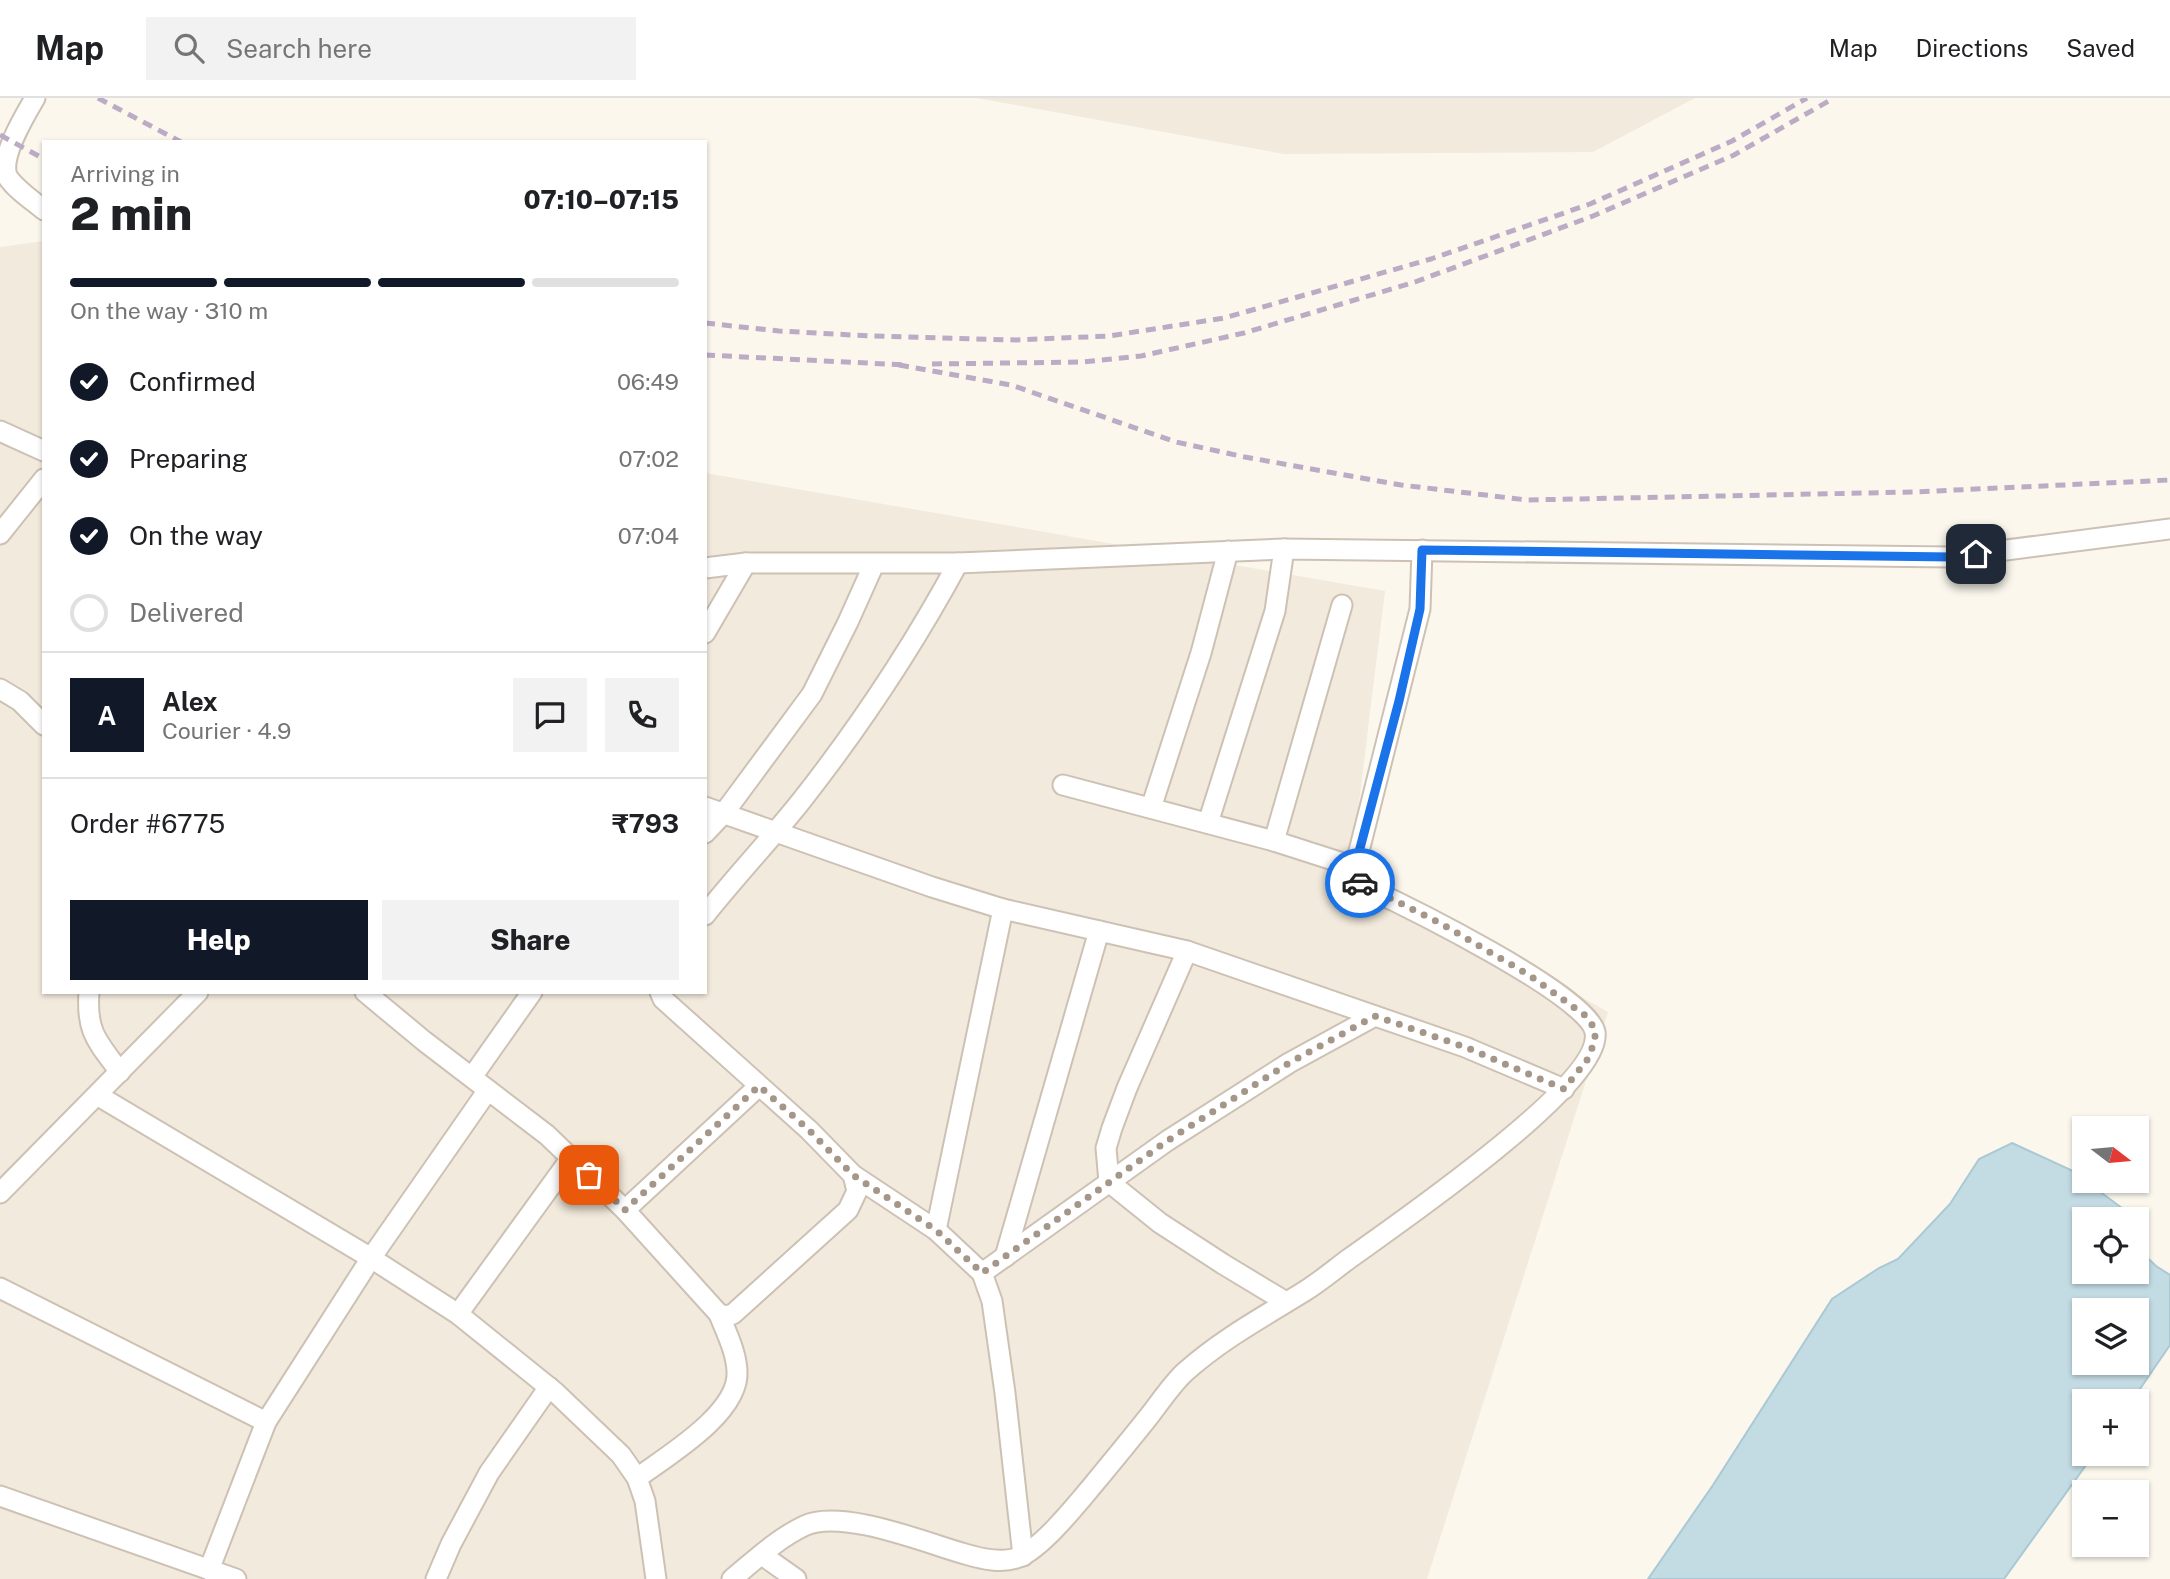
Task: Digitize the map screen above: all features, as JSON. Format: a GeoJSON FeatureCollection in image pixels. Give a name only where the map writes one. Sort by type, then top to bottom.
{"type":"FeatureCollection","features":[{"type":"Feature","properties":{"kind":"street"},"geometry":{"type":"LineString","coordinates":[[35,98],[5,151],[2,165],[10,180],[42,208]]}},
{"type":"Feature","properties":{"kind":"street"},"geometry":{"type":"LineString","coordinates":[[0,431],[42,450]]}},
{"type":"Feature","properties":{"kind":"street"},"geometry":{"type":"LineString","coordinates":[[0,534],[42,481]]}},
{"type":"Feature","properties":{"kind":"street"},"geometry":{"type":"LineString","coordinates":[[707,568],[746,563],[958,563],[1284,548],[1952,557],[2170,529]]}},
{"type":"Feature","properties":{"kind":"street"},"geometry":{"type":"LineString","coordinates":[[1208,823],[1276,611],[1284,548]]}},
{"type":"Feature","properties":{"kind":"street"},"geometry":{"type":"LineString","coordinates":[[732,1579],[779,1541],[808,1524],[838,1520],[871,1526],[975,1557],[1007,1561],[1023,1556],[1043,1540],[1081,1500],[1182,1375],[1227,1337],[1308,1290],[1523,1128],[1564,1089],[1587,1060],[1595,1041],[1595,1029],[1586,1016],[1529,975],[1440,923],[1363,886],[1357,878],[1355,867],[1399,701],[1420,609],[1422,550]]}},
{"type":"Feature","properties":{"kind":"street"},"geometry":{"type":"LineString","coordinates":[[1151,808],[1201,653],[1228,551]]}},
{"type":"Feature","properties":{"kind":"street"},"geometry":{"type":"LineString","coordinates":[[707,630],[746,563]]}},
{"type":"Feature","properties":{"kind":"street"},"geometry":{"type":"LineString","coordinates":[[707,913],[802,799],[887,683],[933,610],[958,563]]}},
{"type":"Feature","properties":{"kind":"street"},"geometry":{"type":"LineString","coordinates":[[707,828],[715,810],[812,694],[874,564]]}},
{"type":"Feature","properties":{"kind":"street"},"geometry":{"type":"LineString","coordinates":[[1274,841],[1342,605]]}},
{"type":"Feature","properties":{"kind":"street"},"geometry":{"type":"LineString","coordinates":[[0,690],[20,701],[42,723]]}},
{"type":"Feature","properties":{"kind":"street"},"geometry":{"type":"LineString","coordinates":[[1063,785],[1274,841],[1355,867]]}},
{"type":"Feature","properties":{"kind":"street"},"geometry":{"type":"LineString","coordinates":[[715,810],[932,887],[1003,909],[1187,951],[1476,1051],[1564,1089]]}},
{"type":"Feature","properties":{"kind":"street"},"geometry":{"type":"LineString","coordinates":[[936,1230],[1003,909]]}},
{"type":"Feature","properties":{"kind":"street"},"geometry":{"type":"LineString","coordinates":[[1004,1257],[1099,931]]}},
{"type":"Feature","properties":{"kind":"street"},"geometry":{"type":"LineString","coordinates":[[1187,951],[1112,1128],[1106,1148],[1109,1182],[1160,1223],[1286,1302]]}},
{"type":"Feature","properties":{"kind":"street"},"geometry":{"type":"LineString","coordinates":[[89,994],[88,1013],[94,1037],[120,1072]]}},
{"type":"Feature","properties":{"kind":"street"},"geometry":{"type":"LineString","coordinates":[[0,1193],[196,994]]}},
{"type":"Feature","properties":{"kind":"street"},"geometry":{"type":"LineString","coordinates":[[368,994],[547,1135],[625,1210],[719,1314],[734,1353],[737,1372],[734,1391],[719,1412],[691,1438],[637,1478]]}},
{"type":"Feature","properties":{"kind":"street"},"geometry":{"type":"LineString","coordinates":[[472,1077],[531,994]]}},
{"type":"Feature","properties":{"kind":"street"},"geometry":{"type":"LineString","coordinates":[[658,994],[809,1130],[853,1175],[936,1230],[982,1273],[994,1314],[1023,1556]]}},
{"type":"Feature","properties":{"kind":"street"},"geometry":{"type":"LineString","coordinates":[[982,1273],[1167,1141],[1289,1063],[1375,1016]]}},
{"type":"Feature","properties":{"kind":"street"},"geometry":{"type":"LineString","coordinates":[[625,1210],[759,1086]]}},
{"type":"Feature","properties":{"kind":"street"},"geometry":{"type":"LineString","coordinates":[[209,1570],[266,1422],[371,1258],[488,1090]]}},
{"type":"Feature","properties":{"kind":"street"},"geometry":{"type":"LineString","coordinates":[[97,1095],[371,1258],[458,1314],[549,1387],[621,1455],[637,1478],[645,1502],[656,1579]]}},
{"type":"Feature","properties":{"kind":"street"},"geometry":{"type":"LineString","coordinates":[[458,1314],[571,1158]]}},
{"type":"Feature","properties":{"kind":"street"},"geometry":{"type":"LineString","coordinates":[[719,1314],[733,1314],[848,1210],[857,1191],[853,1175]]}},
{"type":"Feature","properties":{"kind":"street"},"geometry":{"type":"LineString","coordinates":[[0,1288],[266,1422]]}},
{"type":"Feature","properties":{"kind":"street"},"geometry":{"type":"LineString","coordinates":[[436,1579],[489,1473],[549,1387]]}},
{"type":"Feature","properties":{"kind":"street"},"geometry":{"type":"LineString","coordinates":[[0,1496],[236,1579]]}},
{"type":"Feature","properties":{"kind":"street"},"geometry":{"type":"LineString","coordinates":[[762,1555],[796,1579]]}},
{"type":"Feature","properties":{"kind":"shaded area"},"geometry":{"type":"Polygon","coordinates":[[[977,98],[1695,98],[1593,152],[1284,154],[977,98]]]}},
{"type":"Feature","properties":{"kind":"shaded area"},"geometry":{"type":"Polygon","coordinates":[[[42,241],[42,994],[707,994],[707,473],[1385,591],[1351,867],[1608,1012],[1427,1579],[0,1579],[0,247],[42,241]]]}},
{"type":"Feature","properties":{"kind":"water"},"geometry":{"type":"Polygon","coordinates":[[[2012,1143],[2072,1171],[2072,1194],[2103,1194],[2121,1207],[2072,1207],[2072,1284],[2149,1284],[2149,1259],[2170,1275],[2170,1345],[2140,1389],[2072,1389],[2072,1466],[2085,1466],[2075,1480],[2072,1480],[2072,1485],[2004,1579],[1648,1579],[1713,1485],[1832,1299],[1879,1268],[1898,1259],[1950,1204],[1979,1159],[2012,1143]]]}},
{"type":"Feature","properties":{"kind":"railway"},"geometry":{"type":"LineString","coordinates":[[98,98],[177,140]]}},
{"type":"Feature","properties":{"kind":"railway"},"geometry":{"type":"LineString","coordinates":[[707,323],[779,331],[871,336],[1016,340],[1109,336],[1224,318],[1431,259],[1590,204],[1732,141],[1807,98]]}},
{"type":"Feature","properties":{"kind":"railway"},"geometry":{"type":"LineString","coordinates":[[932,364],[1082,362],[1141,356],[1244,333],[1415,282],[1593,216],[1734,155],[1834,98]]}},
{"type":"Feature","properties":{"kind":"railway"},"geometry":{"type":"LineString","coordinates":[[0,135],[42,158]]}},
{"type":"Feature","properties":{"kind":"railway"},"geometry":{"type":"LineString","coordinates":[[707,355],[907,365]]}},
{"type":"Feature","properties":{"kind":"railway"},"geometry":{"type":"LineString","coordinates":[[899,365],[1011,385],[1176,442],[1245,457],[1401,485],[1527,500],[1913,492],[2170,480]]}},
{"type":"Feature","properties":{"kind":"way so far"},"geometry":{"type":"LineString","coordinates":[[589,1175],[625,1210],[759,1086],[809,1130],[853,1175],[936,1230],[982,1273],[1167,1141],[1289,1063],[1375,1016],[1465,1047],[1564,1089],[1587,1060],[1595,1041],[1595,1029],[1586,1016],[1529,975],[1440,923],[1360,883]]}},
{"type":"Feature","properties":{"kind":"route"},"geometry":{"type":"LineString","coordinates":[[1360,883],[1355,867],[1411,654],[1420,609],[1422,550],[1952,557],[1976,554]]}}]}
